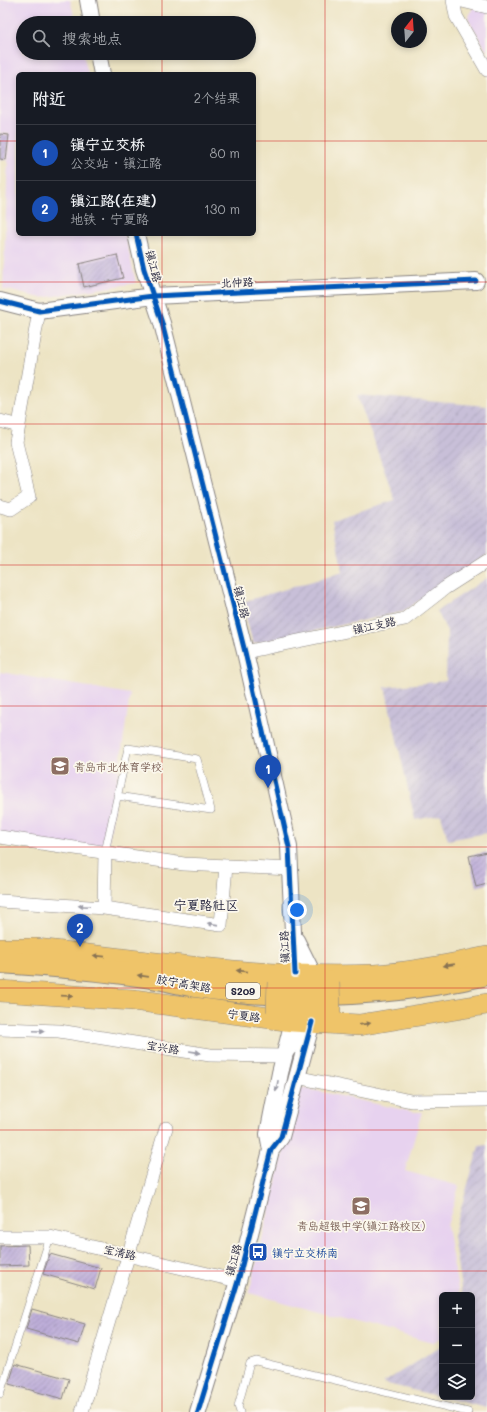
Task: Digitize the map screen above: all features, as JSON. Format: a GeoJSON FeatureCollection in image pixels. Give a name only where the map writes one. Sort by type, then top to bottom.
{"type":"FeatureCollection","features":[{"type":"Feature","properties":{"kind":"highway","name":"胶宁高架路"},"geometry":{"type":"LineString","coordinates":[[0,962],[100,970],[210,988],[277,993],[352,994],[405,988],[487,974]]}},
{"type":"Feature","properties":{"kind":"highway","name":"胶宁高架路"},"geometry":{"type":"LineString","coordinates":[[0,976],[96,983],[206,1002],[285,1006],[349,1007],[404,1002],[460,994],[487,988]]}},
{"type":"Feature","properties":{"kind":"main road"},"geometry":{"type":"LineString","coordinates":[[0,949],[36,949],[304,978],[374,975],[455,964],[487,957]]}},
{"type":"Feature","properties":{"kind":"main road"},"geometry":{"type":"LineString","coordinates":[[303,1017],[304,978]]}},
{"type":"Feature","properties":{"kind":"main road","name":"镇江路"},"geometry":{"type":"LineString","coordinates":[[303,1017],[304,978]]}},
{"type":"Feature","properties":{"kind":"main road","name":"宁夏路"},"geometry":{"type":"LineString","coordinates":[[0,992],[133,1000],[303,1017],[359,1025],[487,1004]]}},
{"type":"Feature","properties":{"kind":"street"},"geometry":{"type":"LineString","coordinates":[[88,0],[91,16]]}},
{"type":"Feature","properties":{"kind":"street"},"geometry":{"type":"LineString","coordinates":[[453,0],[456,16],[487,70]]}},
{"type":"Feature","properties":{"kind":"street"},"geometry":{"type":"LineString","coordinates":[[458,0],[487,7]]}},
{"type":"Feature","properties":{"kind":"street"},"geometry":{"type":"LineString","coordinates":[[99,60],[102,72]]}},
{"type":"Feature","properties":{"kind":"street","name":"镇江路"},"geometry":{"type":"LineString","coordinates":[[136,236],[144,269],[162,323],[245,652],[289,848],[294,935],[304,978]]}},
{"type":"Feature","properties":{"kind":"street","name":"北仲路"},"geometry":{"type":"LineString","coordinates":[[0,301],[39,311],[153,296],[476,281]]}},
{"type":"Feature","properties":{"kind":"street"},"geometry":{"type":"LineString","coordinates":[[0,506],[11,509],[29,497],[16,442],[39,311]]}},
{"type":"Feature","properties":{"kind":"street"},"geometry":{"type":"LineString","coordinates":[[0,421],[19,426]]}},
{"type":"Feature","properties":{"kind":"street","name":"镇江支路"},"geometry":{"type":"LineString","coordinates":[[245,652],[404,619],[445,588],[487,561]]}},
{"type":"Feature","properties":{"kind":"street"},"geometry":{"type":"LineString","coordinates":[[0,836],[184,864],[290,870]]}},
{"type":"Feature","properties":{"kind":"street"},"geometry":{"type":"LineString","coordinates":[[104,908],[105,852]]}},
{"type":"Feature","properties":{"kind":"street"},"geometry":{"type":"LineString","coordinates":[[0,902],[104,908],[221,925],[226,866]]}},
{"type":"Feature","properties":{"kind":"street","name":"镇江路"},"geometry":{"type":"LineString","coordinates":[[272,1150],[268,1134],[284,1056],[303,1017]]}},
{"type":"Feature","properties":{"kind":"street","name":"镇江路"},"geometry":{"type":"LineString","coordinates":[[198,1412],[238,1281],[272,1150],[281,1137],[296,1077],[303,1017]]}},
{"type":"Feature","properties":{"kind":"street","name":"宝兴路"},"geometry":{"type":"LineString","coordinates":[[0,1029],[58,1031],[210,1054],[284,1056]]}},
{"type":"Feature","properties":{"kind":"street"},"geometry":{"type":"LineString","coordinates":[[296,1077],[411,1101],[487,1100]]}},
{"type":"Feature","properties":{"kind":"street"},"geometry":{"type":"LineString","coordinates":[[82,1412],[130,1255],[166,1128]]}},
{"type":"Feature","properties":{"kind":"street","name":"宝清路"},"geometry":{"type":"LineString","coordinates":[[0,1237],[50,1236],[238,1281]]}},
{"type":"Feature","properties":{"kind":"lane"},"geometry":{"type":"LineString","coordinates":[[105,852],[117,796],[128,748],[197,760],[211,810],[117,796]]}},
{"type":"Feature","properties":{"kind":"lane"},"geometry":{"type":"LineString","coordinates":[[0,1394],[50,1236]]}},
{"type":"Feature","properties":{"kind":"lane"},"geometry":{"type":"LineString","coordinates":[[240,1412],[238,1406],[250,1364],[256,1361],[468,1412]]}},
{"type":"Feature","properties":{"kind":"shaded area"},"geometry":{"type":"Polygon","coordinates":[[[0,0],[70,0],[74,16],[16,16],[16,60],[85,60],[88,72],[16,72],[16,236],[125,236],[136,283],[41,298],[3,289],[9,134],[0,133],[0,0]]]}},
{"type":"Feature","properties":{"kind":"shaded area"},"geometry":{"type":"Polygon","coordinates":[[[473,7],[487,11],[487,51],[468,19],[473,7]]]}},
{"type":"Feature","properties":{"kind":"shaded area"},"geometry":{"type":"Polygon","coordinates":[[[357,395],[487,406],[487,555],[402,612],[253,644],[242,602],[343,572],[332,520],[395,500],[357,395]]]}},
{"type":"Feature","properties":{"kind":"shaded area"},"geometry":{"type":"Polygon","coordinates":[[[487,578],[487,833],[448,840],[441,815],[415,820],[385,687],[446,681],[447,631],[437,611],[487,578]]]}},
{"type":"Feature","properties":{"kind":"shaded area","name":"青岛市北体育学校"},"geometry":{"type":"Polygon","coordinates":[[[0,672],[130,694],[107,854],[0,837],[0,672]]]}},
{"type":"Feature","properties":{"kind":"shaded area","name":"青岛超银中学(镇江路校区)"},"geometry":{"type":"Polygon","coordinates":[[[299,1087],[413,1112],[422,1112],[405,1171],[459,1186],[447,1226],[458,1292],[439,1292],[439,1339],[433,1343],[249,1293],[299,1087]]]}},
{"type":"Feature","properties":{"kind":"shaded area"},"geometry":{"type":"Polygon","coordinates":[[[487,1145],[487,1408],[454,1400],[475,1400],[475,1292],[462,1292],[453,1236],[479,1146],[487,1145]]]}},
{"type":"Feature","properties":{"kind":"shaded area"},"geometry":{"type":"Polygon","coordinates":[[[439,1347],[439,1396],[383,1383],[439,1347]]]}},
{"type":"Feature","properties":{"kind":"building"},"geometry":{"type":"Polygon","coordinates":[[[0,134],[9,135],[6,160],[0,159],[0,134]]]}},
{"type":"Feature","properties":{"kind":"building"},"geometry":{"type":"Polygon","coordinates":[[[117,255],[123,278],[84,287],[79,264],[117,255]]]}},
{"type":"Feature","properties":{"kind":"building"},"geometry":{"type":"Polygon","coordinates":[[[487,852],[487,884],[476,887],[469,856],[487,852]]]}},
{"type":"Feature","properties":{"kind":"building"},"geometry":{"type":"Polygon","coordinates":[[[28,1245],[29,1265],[0,1266],[0,1246],[28,1245]]]}},
{"type":"Feature","properties":{"kind":"building"},"geometry":{"type":"Polygon","coordinates":[[[50,1254],[101,1268],[95,1289],[43,1274],[50,1254]]]}},
{"type":"Feature","properties":{"kind":"building"},"geometry":{"type":"Polygon","coordinates":[[[32,1309],[85,1324],[79,1344],[26,1329],[32,1309]]]}},
{"type":"Feature","properties":{"kind":"building"},"geometry":{"type":"Polygon","coordinates":[[[15,1364],[69,1379],[63,1399],[9,1384],[15,1364]]]}},
{"type":"Feature","properties":{"kind":"cycle path"},"geometry":{"type":"LineString","coordinates":[[136,236],[144,269],[162,323],[245,652],[289,847],[295,974]]}},
{"type":"Feature","properties":{"kind":"cycle path"},"geometry":{"type":"LineString","coordinates":[[0,301],[39,311],[153,296],[476,281]]}},
{"type":"Feature","properties":{"kind":"cycle path"},"geometry":{"type":"LineString","coordinates":[[198,1412],[238,1281],[271,1150],[281,1137],[312,1022]]}},
{"type":"Feature","properties":{"kind":"place","name":"青岛市北体育学校"},"geometry":{"type":"Point","coordinates":[60,766]}},
{"type":"Feature","properties":{"kind":"place","name":"镇宁立交桥"},"geometry":{"type":"Point","coordinates":[268,788]}},
{"type":"Feature","properties":{"kind":"place","name":"镇江路(在建)"},"geometry":{"type":"Point","coordinates":[80,947]}},
{"type":"Feature","properties":{"kind":"place","name":"青岛超银中学(镇江路校区)"},"geometry":{"type":"Point","coordinates":[361,1206]}},
{"type":"Feature","properties":{"kind":"place","name":"镇宁立交桥南"},"geometry":{"type":"Point","coordinates":[258,1252]}},
{"type":"Feature","properties":{"kind":"district","name":"宁夏路社区"},"geometry":{"type":"Point","coordinates":[206,904]}}]}
